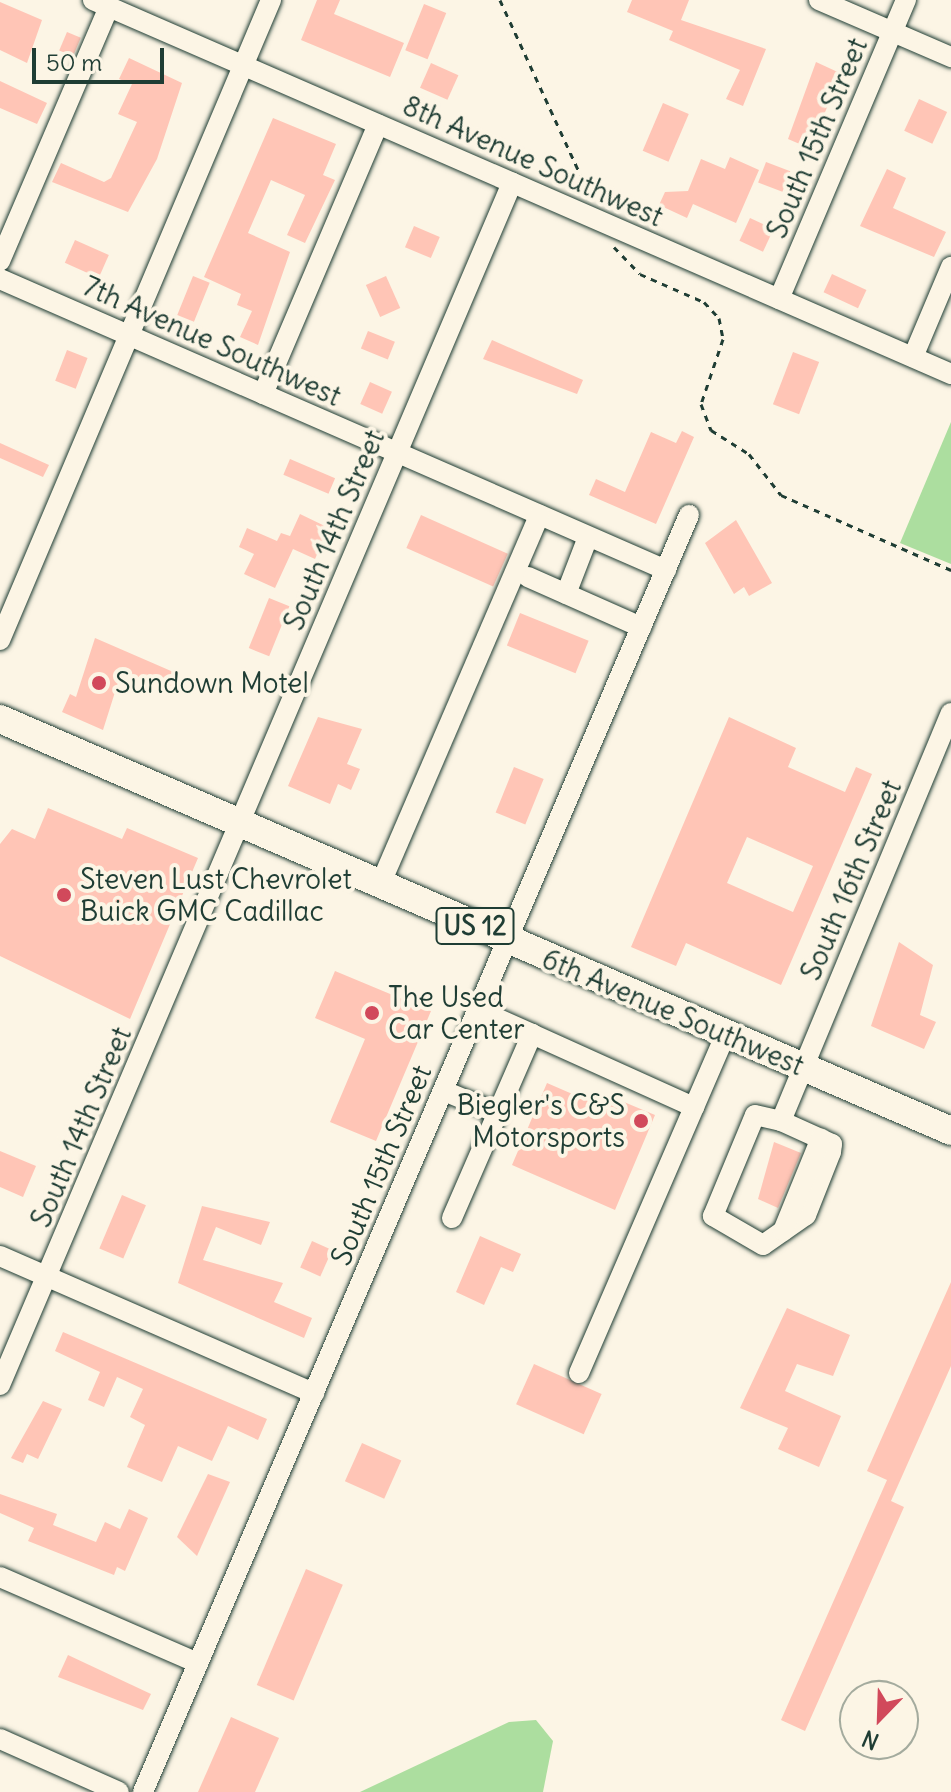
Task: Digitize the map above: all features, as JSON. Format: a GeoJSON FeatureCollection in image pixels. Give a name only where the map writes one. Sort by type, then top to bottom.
{"type":"FeatureCollection","features":[{"type":"Feature","properties":{"kind":"highway","name":"6th Avenue Southwest"},"geometry":{"type":"LineString","coordinates":[[0,719],[951,1131]]}},
{"type":"Feature","properties":{"kind":"street"},"geometry":{"type":"LineString","coordinates":[[0,640],[271,0]]}},
{"type":"Feature","properties":{"kind":"street"},"geometry":{"type":"LineString","coordinates":[[819,0],[951,57]]}},
{"type":"Feature","properties":{"kind":"street","name":"South 15th Street"},"geometry":{"type":"LineString","coordinates":[[779,299],[906,0]]}},
{"type":"Feature","properties":{"kind":"street"},"geometry":{"type":"LineString","coordinates":[[0,261],[101,3]]}},
{"type":"Feature","properties":{"kind":"street","name":"8th Avenue Southwest"},"geometry":{"type":"LineString","coordinates":[[101,3],[951,374]]}},
{"type":"Feature","properties":{"kind":"street"},"geometry":{"type":"LineString","coordinates":[[263,394],[378,124]]}},
{"type":"Feature","properties":{"kind":"street","name":"South 14th Street"},"geometry":{"type":"LineString","coordinates":[[0,1385],[512,183]]}},
{"type":"Feature","properties":{"kind":"street"},"geometry":{"type":"LineString","coordinates":[[913,357],[951,267]]}},
{"type":"Feature","properties":{"kind":"street","name":"7th Avenue Southwest"},"geometry":{"type":"LineString","coordinates":[[0,279],[666,570]]}},
{"type":"Feature","properties":{"kind":"street"},"geometry":{"type":"LineString","coordinates":[[380,885],[539,515]]}},
{"type":"Feature","properties":{"kind":"street","name":"South 15th Street"},"geometry":{"type":"LineString","coordinates":[[143,1792],[689,515]]}},
{"type":"Feature","properties":{"kind":"street"},"geometry":{"type":"LineString","coordinates":[[566,594],[588,537]]}},
{"type":"Feature","properties":{"kind":"street"},"geometry":{"type":"LineString","coordinates":[[528,577],[641,627]]}},
{"type":"Feature","properties":{"kind":"street","name":"South 16th Street"},"geometry":{"type":"LineString","coordinates":[[781,1121],[951,713]]}},
{"type":"Feature","properties":{"kind":"street"},"geometry":{"type":"LineString","coordinates":[[478,1010],[694,1107]]}},
{"type":"Feature","properties":{"kind":"street"},"geometry":{"type":"LineString","coordinates":[[452,1218],[532,1034]]}},
{"type":"Feature","properties":{"kind":"street"},"geometry":{"type":"LineString","coordinates":[[579,1373],[726,1034]]}},
{"type":"Feature","properties":{"kind":"street"},"geometry":{"type":"LineString","coordinates":[[444,1091],[497,1113]]}},
{"type":"Feature","properties":{"kind":"street"},"geometry":{"type":"LineString","coordinates":[[755,1115],[781,1121],[821,1138],[831,1152],[811,1202],[780,1238],[763,1245],[713,1216],[755,1115]]}},
{"type":"Feature","properties":{"kind":"street"},"geometry":{"type":"LineString","coordinates":[[0,1256],[314,1393]]}},
{"type":"Feature","properties":{"kind":"street"},"geometry":{"type":"LineString","coordinates":[[0,1577],[198,1663]]}},
{"type":"Feature","properties":{"kind":"street"},"geometry":{"type":"LineString","coordinates":[[0,1739],[119,1792]]}},
{"type":"Feature","properties":{"kind":"path"},"geometry":{"type":"LineString","coordinates":[[500,0],[602,222],[627,265],[704,302],[719,318],[723,339],[701,404],[711,430],[749,454],[781,495],[951,570]]}},
{"type":"Feature","properties":{"kind":"green space"},"geometry":{"type":"Polygon","coordinates":[[[951,422],[951,564],[900,543],[951,422]]]}},
{"type":"Feature","properties":{"kind":"green space"},"geometry":{"type":"Polygon","coordinates":[[[536,1720],[553,1741],[543,1792],[360,1792],[509,1722],[536,1720]]]}},
{"type":"Feature","properties":{"kind":"building"},"geometry":{"type":"Polygon","coordinates":[[[317,0],[340,0],[334,14],[404,43],[390,77],[301,40],[317,0]]]}},
{"type":"Feature","properties":{"kind":"building"},"geometry":{"type":"Polygon","coordinates":[[[632,0],[689,0],[681,20],[766,49],[743,106],[726,99],[740,70],[669,40],[673,31],[627,12],[632,0]]]}},
{"type":"Feature","properties":{"kind":"building"},"geometry":{"type":"Polygon","coordinates":[[[0,2],[42,20],[27,63],[0,50],[0,2]]]}},
{"type":"Feature","properties":{"kind":"building"},"geometry":{"type":"Polygon","coordinates":[[[424,4],[446,13],[428,59],[405,50],[424,4]]]}},
{"type":"Feature","properties":{"kind":"building"},"geometry":{"type":"Polygon","coordinates":[[[67,32],[81,38],[73,56],[59,50],[67,32]]]}},
{"type":"Feature","properties":{"kind":"building"},"geometry":{"type":"Polygon","coordinates":[[[129,58],[182,83],[157,159],[128,212],[52,182],[61,163],[104,182],[111,178],[137,122],[118,114],[132,84],[119,79],[129,58]]]}},
{"type":"Feature","properties":{"kind":"building"},"geometry":{"type":"Polygon","coordinates":[[[816,62],[842,74],[809,148],[788,139],[816,62]]]}},
{"type":"Feature","properties":{"kind":"building"},"geometry":{"type":"Polygon","coordinates":[[[431,63],[458,75],[447,100],[420,88],[431,63]]]}},
{"type":"Feature","properties":{"kind":"building"},"geometry":{"type":"Polygon","coordinates":[[[0,81],[47,103],[37,124],[0,108],[0,81]]]}},
{"type":"Feature","properties":{"kind":"building"},"geometry":{"type":"Polygon","coordinates":[[[919,99],[947,112],[932,144],[904,131],[919,99]]]}},
{"type":"Feature","properties":{"kind":"building"},"geometry":{"type":"Polygon","coordinates":[[[663,103],[689,114],[668,162],[643,151],[663,103]]]}},
{"type":"Feature","properties":{"kind":"building"},"geometry":{"type":"Polygon","coordinates":[[[273,118],[336,144],[323,175],[335,180],[305,243],[287,235],[305,195],[271,180],[248,233],[290,252],[258,345],[240,337],[252,311],[237,305],[241,294],[204,277],[273,118]]]}},
{"type":"Feature","properties":{"kind":"building"},"geometry":{"type":"Polygon","coordinates":[[[730,157],[759,170],[736,223],[693,204],[687,218],[659,205],[665,192],[688,191],[701,159],[725,169],[730,157]]]}},
{"type":"Feature","properties":{"kind":"building"},"geometry":{"type":"Polygon","coordinates":[[[766,162],[790,171],[782,192],[758,183],[766,162]]]}},
{"type":"Feature","properties":{"kind":"building"},"geometry":{"type":"Polygon","coordinates":[[[887,169],[906,178],[893,208],[946,232],[934,257],[860,226],[887,169]]]}},
{"type":"Feature","properties":{"kind":"building"},"geometry":{"type":"Polygon","coordinates":[[[750,218],[774,229],[763,252],[739,241],[750,218]]]}},
{"type":"Feature","properties":{"kind":"building"},"geometry":{"type":"Polygon","coordinates":[[[414,226],[440,237],[431,258],[405,247],[414,226]]]}},
{"type":"Feature","properties":{"kind":"building"},"geometry":{"type":"Polygon","coordinates":[[[75,240],[109,255],[99,278],[65,263],[75,240]]]}},
{"type":"Feature","properties":{"kind":"building"},"geometry":{"type":"Polygon","coordinates":[[[832,274],[866,290],[858,308],[824,292],[832,274]]]}},
{"type":"Feature","properties":{"kind":"building"},"geometry":{"type":"Polygon","coordinates":[[[193,276],[210,283],[194,322],[177,315],[193,276]]]}},
{"type":"Feature","properties":{"kind":"building"},"geometry":{"type":"Polygon","coordinates":[[[386,276],[400,308],[380,317],[366,285],[386,276]]]}},
{"type":"Feature","properties":{"kind":"building"},"geometry":{"type":"Polygon","coordinates":[[[368,331],[395,342],[388,359],[361,349],[368,331]]]}},
{"type":"Feature","properties":{"kind":"building"},"geometry":{"type":"Polygon","coordinates":[[[492,340],[583,380],[577,394],[483,359],[492,340]]]}},
{"type":"Feature","properties":{"kind":"building"},"geometry":{"type":"Polygon","coordinates":[[[67,350],[88,358],[76,389],[55,381],[67,350]]]}},
{"type":"Feature","properties":{"kind":"building"},"geometry":{"type":"Polygon","coordinates":[[[793,352],[819,362],[799,414],[773,404],[793,352]]]}},
{"type":"Feature","properties":{"kind":"building"},"geometry":{"type":"Polygon","coordinates":[[[370,382],[392,392],[382,414],[360,404],[370,382]]]}},
{"type":"Feature","properties":{"kind":"building"},"geometry":{"type":"Polygon","coordinates":[[[682,431],[694,437],[656,524],[589,495],[596,479],[625,492],[651,432],[676,443],[682,431]]]}},
{"type":"Feature","properties":{"kind":"building"},"geometry":{"type":"Polygon","coordinates":[[[0,443],[49,465],[43,477],[0,458],[0,443]]]}},
{"type":"Feature","properties":{"kind":"building"},"geometry":{"type":"Polygon","coordinates":[[[290,459],[335,478],[328,494],[283,475],[290,459]]]}},
{"type":"Feature","properties":{"kind":"building"},"geometry":{"type":"Polygon","coordinates":[[[300,514],[329,528],[315,559],[293,549],[275,588],[244,574],[254,554],[239,547],[247,528],[277,541],[281,533],[290,536],[300,514]]]}},
{"type":"Feature","properties":{"kind":"building"},"geometry":{"type":"Polygon","coordinates":[[[421,515],[508,554],[493,587],[406,548],[421,515]]]}},
{"type":"Feature","properties":{"kind":"building"},"geometry":{"type":"Polygon","coordinates":[[[736,520],[772,583],[749,596],[744,587],[734,594],[705,543],[736,520]]]}},
{"type":"Feature","properties":{"kind":"building"},"geometry":{"type":"Polygon","coordinates":[[[269,598],[289,606],[269,656],[249,648],[269,598]]]}},
{"type":"Feature","properties":{"kind":"building"},"geometry":{"type":"Polygon","coordinates":[[[520,613],[589,641],[576,673],[507,645],[520,613]]]}},
{"type":"Feature","properties":{"kind":"building","name":"Sundown Motel"},"geometry":{"type":"Polygon","coordinates":[[[95,638],[178,674],[171,691],[122,670],[103,730],[62,712],[70,694],[76,697],[95,638]]]}},
{"type":"Feature","properties":{"kind":"building"},"geometry":{"type":"Polygon","coordinates":[[[318,717],[362,729],[347,764],[360,769],[351,790],[338,784],[330,804],[288,786],[318,717]]]}},
{"type":"Feature","properties":{"kind":"building"},"geometry":{"type":"Polygon","coordinates":[[[729,717],[796,748],[788,767],[845,792],[856,767],[872,774],[781,985],[686,943],[676,966],[631,947],[729,717]],[[747,837],[727,883],[793,912],[813,866],[747,837]]]}},
{"type":"Feature","properties":{"kind":"building"},"geometry":{"type":"Polygon","coordinates":[[[514,767],[544,779],[525,824],[496,812],[514,767]]]}},
{"type":"Feature","properties":{"kind":"building"},"geometry":{"type":"Polygon","coordinates":[[[48,808],[122,839],[127,828],[198,858],[130,1019],[0,956],[0,844],[12,829],[35,839],[48,808]]]}},
{"type":"Feature","properties":{"kind":"building"},"geometry":{"type":"Polygon","coordinates":[[[899,942],[933,965],[920,1015],[936,1022],[924,1049],[871,1026],[899,942]]]}},
{"type":"Feature","properties":{"kind":"building"},"geometry":{"type":"Polygon","coordinates":[[[335,971],[431,1011],[376,1141],[330,1122],[365,1039],[315,1018],[335,971]]]}},
{"type":"Feature","properties":{"kind":"building"},"geometry":{"type":"Polygon","coordinates":[[[547,1083],[607,1109],[612,1097],[655,1115],[615,1210],[512,1165],[547,1083]]]}},
{"type":"Feature","properties":{"kind":"building"},"geometry":{"type":"Polygon","coordinates":[[[774,1142],[801,1153],[778,1208],[758,1199],[774,1142]]]}},
{"type":"Feature","properties":{"kind":"building"},"geometry":{"type":"Polygon","coordinates":[[[0,1151],[36,1166],[23,1197],[0,1187],[0,1151]]]}},
{"type":"Feature","properties":{"kind":"building"},"geometry":{"type":"Polygon","coordinates":[[[122,1195],[146,1205],[123,1259],[99,1248],[122,1195]]]}},
{"type":"Feature","properties":{"kind":"building"},"geometry":{"type":"Polygon","coordinates":[[[202,1206],[270,1222],[261,1245],[216,1227],[203,1260],[283,1283],[274,1302],[312,1318],[304,1338],[178,1283],[202,1206]]]}},
{"type":"Feature","properties":{"kind":"building"},"geometry":{"type":"Polygon","coordinates":[[[480,1236],[521,1254],[513,1272],[501,1267],[484,1305],[456,1292],[480,1236]]]}},
{"type":"Feature","properties":{"kind":"building"},"geometry":{"type":"Polygon","coordinates":[[[312,1241],[332,1250],[320,1276],[300,1267],[312,1241]]]}},
{"type":"Feature","properties":{"kind":"building"},"geometry":{"type":"Polygon","coordinates":[[[951,1282],[951,1366],[891,1501],[904,1507],[805,1731],[781,1720],[887,1480],[867,1471],[951,1282]]]}},
{"type":"Feature","properties":{"kind":"building"},"geometry":{"type":"Polygon","coordinates":[[[787,1308],[850,1335],[833,1376],[797,1364],[785,1391],[841,1416],[819,1467],[778,1449],[788,1428],[740,1408],[787,1308]]]}},
{"type":"Feature","properties":{"kind":"building"},"geometry":{"type":"Polygon","coordinates":[[[63,1332],[267,1419],[258,1440],[228,1426],[212,1461],[178,1446],[162,1482],[127,1467],[145,1425],[130,1417],[143,1389],[117,1377],[104,1407],[88,1400],[100,1372],[55,1351],[63,1332]]]}},
{"type":"Feature","properties":{"kind":"building"},"geometry":{"type":"Polygon","coordinates":[[[534,1364],[602,1394],[584,1434],[516,1404],[534,1364]]]}},
{"type":"Feature","properties":{"kind":"building"},"geometry":{"type":"Polygon","coordinates":[[[43,1401],[62,1409],[38,1459],[27,1454],[23,1463],[11,1458],[43,1401]]]}},
{"type":"Feature","properties":{"kind":"building"},"geometry":{"type":"Polygon","coordinates":[[[362,1443],[401,1460],[384,1499],[345,1481],[362,1443]]]}},
{"type":"Feature","properties":{"kind":"building"},"geometry":{"type":"Polygon","coordinates":[[[208,1474],[230,1482],[197,1556],[177,1537],[208,1474]]]}},
{"type":"Feature","properties":{"kind":"building"},"geometry":{"type":"Polygon","coordinates":[[[0,1494],[57,1514],[53,1525],[96,1542],[105,1522],[120,1529],[129,1509],[148,1518],[125,1571],[117,1567],[114,1575],[28,1541],[34,1528],[0,1513],[0,1494]]]}},
{"type":"Feature","properties":{"kind":"building"},"geometry":{"type":"Polygon","coordinates":[[[306,1569],[343,1585],[294,1701],[257,1685],[306,1569]]]}},
{"type":"Feature","properties":{"kind":"building"},"geometry":{"type":"Polygon","coordinates":[[[68,1655],[151,1694],[143,1710],[58,1677],[68,1655]]]}},
{"type":"Feature","properties":{"kind":"building"},"geometry":{"type":"Polygon","coordinates":[[[231,1717],[279,1738],[255,1792],[198,1792],[231,1717]]]}},
{"type":"Feature","properties":{"kind":"place","name":"Sundown Motel"},"geometry":{"type":"Point","coordinates":[99,683]}},
{"type":"Feature","properties":{"kind":"place","name":"Steven Lust Chevrolet Buick GMC Cadillac"},"geometry":{"type":"Point","coordinates":[64,895]}},
{"type":"Feature","properties":{"kind":"place","name":"The Used Car Center"},"geometry":{"type":"Point","coordinates":[372,1013]}},
{"type":"Feature","properties":{"kind":"place","name":"Biegler's C&S Motorsports"},"geometry":{"type":"Point","coordinates":[641,1121]}}]}
